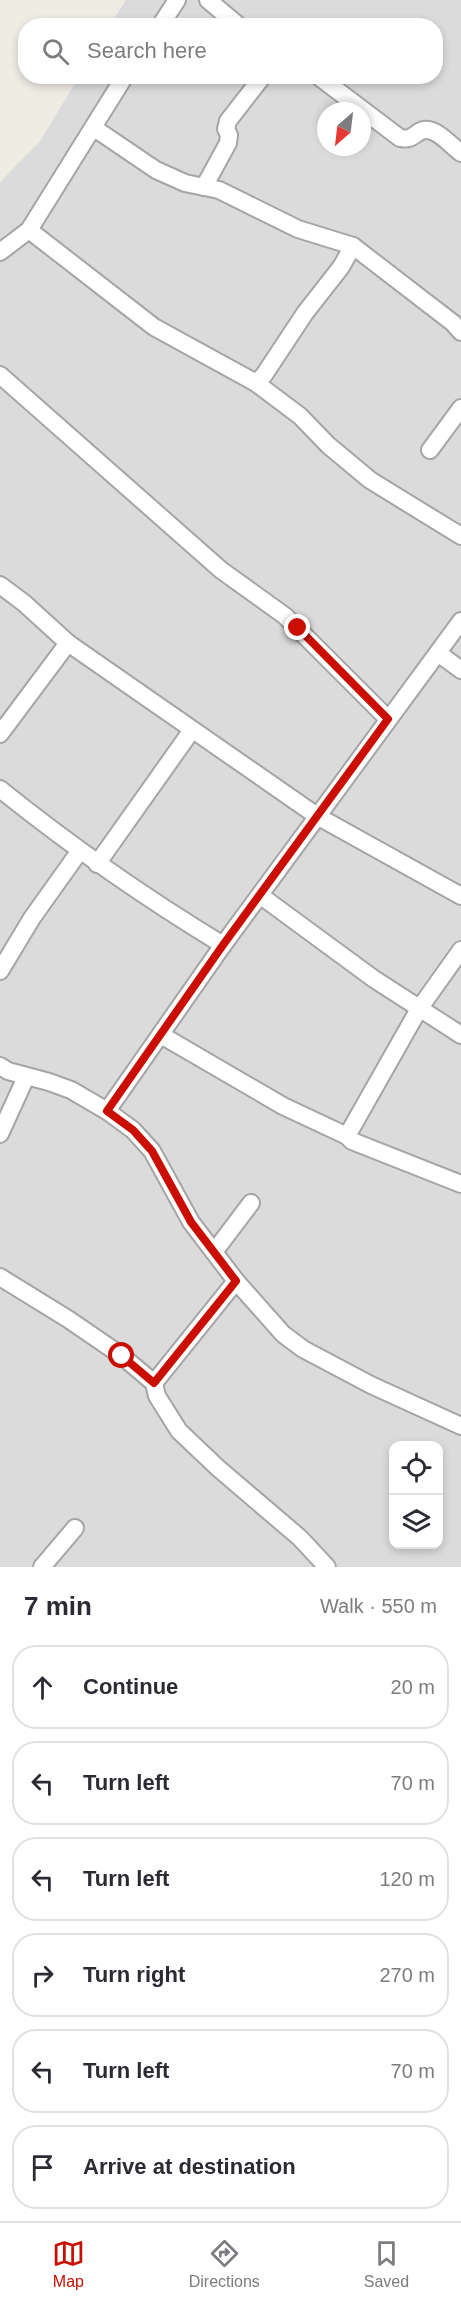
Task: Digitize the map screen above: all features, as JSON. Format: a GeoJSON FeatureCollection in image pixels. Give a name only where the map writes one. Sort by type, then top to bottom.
{"type":"FeatureCollection","features":[{"type":"Feature","properties":{"kind":"street"},"geometry":{"type":"LineString","coordinates":[[165,18],[177,0]]}},
{"type":"Feature","properties":{"kind":"street"},"geometry":{"type":"LineString","coordinates":[[208,0],[229,18]]}},
{"type":"Feature","properties":{"kind":"street"},"geometry":{"type":"LineString","coordinates":[[0,252],[29,230],[120,84]]}},
{"type":"Feature","properties":{"kind":"street"},"geometry":{"type":"LineString","coordinates":[[204,187],[228,143],[229,135],[226,129],[228,121],[257,84]]}},
{"type":"Feature","properties":{"kind":"street"},"geometry":{"type":"LineString","coordinates":[[329,84],[400,138],[410,139],[422,130],[431,130],[461,153]]}},
{"type":"Feature","properties":{"kind":"street"},"geometry":{"type":"LineString","coordinates":[[94,128],[156,171],[185,183],[219,190],[298,229],[353,246],[453,323],[461,332]]}},
{"type":"Feature","properties":{"kind":"street"},"geometry":{"type":"LineString","coordinates":[[29,230],[154,327],[256,383],[300,417],[328,445],[370,480],[461,536]]}},
{"type":"Feature","properties":{"kind":"street"},"geometry":{"type":"LineString","coordinates":[[256,383],[264,375],[305,313],[341,267],[353,246]]}},
{"type":"Feature","properties":{"kind":"street"},"geometry":{"type":"LineString","coordinates":[[0,375],[221,570],[285,616],[388,719]]}},
{"type":"Feature","properties":{"kind":"street"},"geometry":{"type":"LineString","coordinates":[[430,450],[461,408]]}},
{"type":"Feature","properties":{"kind":"street"},"geometry":{"type":"LineString","coordinates":[[0,585],[24,603],[68,644],[317,816],[461,896]]}},
{"type":"Feature","properties":{"kind":"street"},"geometry":{"type":"LineString","coordinates":[[107,1111],[223,945],[461,621]]}},
{"type":"Feature","properties":{"kind":"street"},"geometry":{"type":"LineString","coordinates":[[0,734],[68,644]]}},
{"type":"Feature","properties":{"kind":"street"},"geometry":{"type":"LineString","coordinates":[[438,653],[461,670]]}},
{"type":"Feature","properties":{"kind":"street"},"geometry":{"type":"LineString","coordinates":[[97,864],[192,730]]}},
{"type":"Feature","properties":{"kind":"street"},"geometry":{"type":"LineString","coordinates":[[0,789],[97,864],[150,901],[223,945]]}},
{"type":"Feature","properties":{"kind":"street"},"geometry":{"type":"LineString","coordinates":[[0,971],[32,918],[80,852]]}},
{"type":"Feature","properties":{"kind":"street"},"geometry":{"type":"LineString","coordinates":[[261,896],[365,973],[419,1009],[460,1031]]}},
{"type":"Feature","properties":{"kind":"street"},"geometry":{"type":"LineString","coordinates":[[347,1136],[419,1009],[461,950]]}},
{"type":"Feature","properties":{"kind":"street"},"geometry":{"type":"LineString","coordinates":[[161,1035],[283,1106],[347,1136],[352,1141],[461,1184]]}},
{"type":"Feature","properties":{"kind":"street"},"geometry":{"type":"LineString","coordinates":[[0,1066],[26,1077],[71,1090],[107,1111],[133,1130],[152,1151],[191,1222],[236,1281],[283,1334],[303,1349],[371,1385],[461,1426]]}},
{"type":"Feature","properties":{"kind":"street"},"geometry":{"type":"LineString","coordinates":[[0,1134],[26,1077]]}},
{"type":"Feature","properties":{"kind":"street"},"geometry":{"type":"LineString","coordinates":[[214,1252],[251,1203]]}},
{"type":"Feature","properties":{"kind":"street"},"geometry":{"type":"LineString","coordinates":[[0,1277],[122,1356],[154,1383],[157,1396],[179,1431],[218,1468],[300,1538],[319,1564]]}},
{"type":"Feature","properties":{"kind":"street"},"geometry":{"type":"LineString","coordinates":[[154,1383],[236,1281]]}},
{"type":"Feature","properties":{"kind":"street"},"geometry":{"type":"LineString","coordinates":[[42,1567],[75,1528]]}},
{"type":"Feature","properties":{"kind":"shaded area"},"geometry":{"type":"Polygon","coordinates":[[[126,0],[461,0],[461,1567],[0,1567],[0,182],[40,141],[75,84],[443,84],[443,18],[114,18],[126,0]]]}},
{"type":"Feature","properties":{"kind":"route"},"geometry":{"type":"LineString","coordinates":[[122,1356],[154,1383],[236,1281],[191,1222],[152,1151],[133,1130],[107,1111],[223,945],[388,719],[298,628]]}}]}
